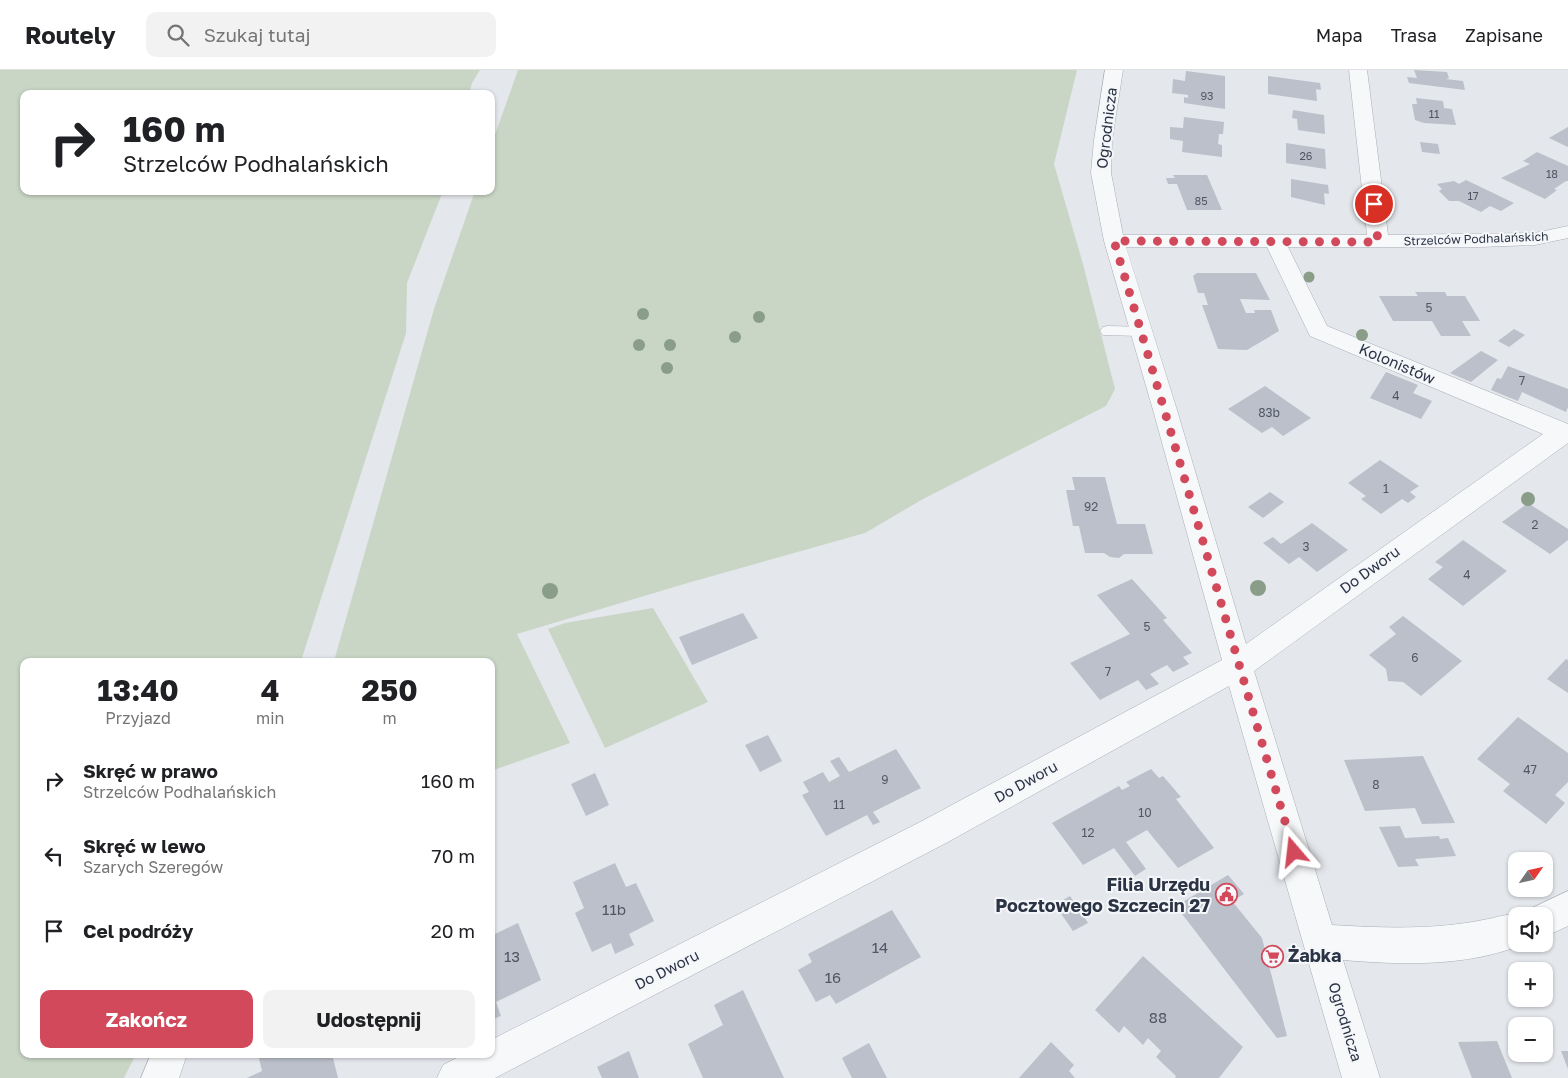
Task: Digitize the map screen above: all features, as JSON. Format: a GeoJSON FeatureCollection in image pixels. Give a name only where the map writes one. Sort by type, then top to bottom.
{"type":"FeatureCollection","features":[{"type":"Feature","properties":{"kind":"street","name":"Ogrodnicza"},"geometry":{"type":"LineString","coordinates":[[1114,70],[1100,173],[1114,241],[1361,1078]]}},
{"type":"Feature","properties":{"kind":"street"},"geometry":{"type":"LineString","coordinates":[[1358,70],[1378,242]]}},
{"type":"Feature","properties":{"kind":"street","name":"Strzelców Podhalańskich"},"geometry":{"type":"LineString","coordinates":[[1114,241],[1378,242],[1510,240],[1553,236],[1568,232]]}},
{"type":"Feature","properties":{"kind":"street","name":"Kolonistów"},"geometry":{"type":"LineString","coordinates":[[1275,242],[1318,331],[1565,433]]}},
{"type":"Feature","properties":{"kind":"street","name":"Do Dworu"},"geometry":{"type":"LineString","coordinates":[[495,1058],[936,831],[1238,666],[1565,433]]}},
{"type":"Feature","properties":{"kind":"street"},"geometry":{"type":"LineString","coordinates":[[1553,916],[1568,908]]}},
{"type":"Feature","properties":{"kind":"street"},"geometry":{"type":"LineString","coordinates":[[1320,941],[1380,946],[1434,945],[1483,938],[1508,932]]}},
{"type":"Feature","properties":{"kind":"street"},"geometry":{"type":"LineString","coordinates":[[160,1078],[168,1058]]}},
{"type":"Feature","properties":{"kind":"street","name":"Do Dworu"},"geometry":{"type":"LineString","coordinates":[[456,1078],[495,1058]]}},
{"type":"Feature","properties":{"kind":"lane"},"geometry":{"type":"LineString","coordinates":[[1108,331],[1141,332]]}},
{"type":"Feature","properties":{"kind":"green space"},"geometry":{"type":"Polygon","coordinates":[[[0,70],[480,70],[470,90],[20,90],[20,195],[441,195],[407,283],[406,333],[302,658],[20,658],[20,1058],[134,1058],[124,1078],[0,1078],[0,70]]]}},
{"type":"Feature","properties":{"kind":"green space"},"geometry":{"type":"Polygon","coordinates":[[[518,70],[1077,70],[1054,164],[1083,264],[1115,389],[1106,406],[923,499],[865,533],[517,634],[570,743],[495,770],[495,658],[335,658],[434,309],[474,195],[495,195],[495,135],[518,70]]]}},
{"type":"Feature","properties":{"kind":"green space"},"geometry":{"type":"Polygon","coordinates":[[[653,608],[708,702],[605,748],[548,629],[565,623],[653,608]]]}},
{"type":"Feature","properties":{"kind":"building"},"geometry":{"type":"Polygon","coordinates":[[[1414,70],[1447,72],[1449,78],[1446,79],[1463,81],[1465,90],[1409,83],[1407,77],[1417,78],[1414,70]]]}},
{"type":"Feature","properties":{"kind":"building"},"geometry":{"type":"Polygon","coordinates":[[[1186,71],[1225,76],[1225,109],[1184,103],[1184,97],[1188,98],[1188,95],[1172,93],[1173,79],[1185,81],[1186,71]]]}},
{"type":"Feature","properties":{"kind":"building"},"geometry":{"type":"Polygon","coordinates":[[[1268,76],[1320,83],[1321,90],[1316,89],[1317,101],[1268,94],[1268,76]]]}},
{"type":"Feature","properties":{"kind":"building"},"geometry":{"type":"Polygon","coordinates":[[[1416,98],[1443,101],[1444,108],[1452,109],[1456,125],[1424,123],[1415,120],[1412,104],[1417,104],[1416,98]]]}},
{"type":"Feature","properties":{"kind":"building"},"geometry":{"type":"Polygon","coordinates":[[[1293,110],[1324,115],[1325,134],[1298,130],[1297,119],[1292,118],[1293,110]]]}},
{"type":"Feature","properties":{"kind":"building"},"geometry":{"type":"Polygon","coordinates":[[[1184,117],[1224,122],[1223,134],[1219,134],[1218,144],[1222,145],[1222,157],[1182,152],[1183,141],[1170,139],[1170,127],[1183,128],[1184,117]]]}},
{"type":"Feature","properties":{"kind":"building"},"geometry":{"type":"Polygon","coordinates":[[[1568,127],[1568,147],[1549,138],[1561,131],[1568,127]]]}},
{"type":"Feature","properties":{"kind":"building"},"geometry":{"type":"Polygon","coordinates":[[[1420,142],[1438,144],[1440,154],[1422,152],[1420,142]]]}},
{"type":"Feature","properties":{"kind":"building"},"geometry":{"type":"Polygon","coordinates":[[[1286,143],[1325,149],[1326,169],[1286,163],[1286,143]]]}},
{"type":"Feature","properties":{"kind":"building"},"geometry":{"type":"Polygon","coordinates":[[[1537,152],[1568,166],[1568,181],[1554,189],[1557,190],[1545,199],[1501,178],[1530,164],[1523,161],[1537,152]]]}},
{"type":"Feature","properties":{"kind":"building"},"geometry":{"type":"Polygon","coordinates":[[[1173,175],[1207,175],[1222,210],[1187,210],[1177,184],[1168,184],[1166,178],[1175,178],[1173,175]]]}},
{"type":"Feature","properties":{"kind":"building"},"geometry":{"type":"Polygon","coordinates":[[[1291,179],[1328,185],[1329,194],[1324,193],[1325,205],[1291,197],[1291,179]]]}},
{"type":"Feature","properties":{"kind":"building"},"geometry":{"type":"Polygon","coordinates":[[[1466,180],[1514,203],[1501,211],[1490,206],[1481,212],[1459,201],[1449,201],[1439,191],[1442,189],[1437,184],[1454,181],[1459,184],[1466,180]]]}},
{"type":"Feature","properties":{"kind":"building"},"geometry":{"type":"Polygon","coordinates":[[[1197,273],[1256,273],[1270,300],[1240,299],[1246,313],[1255,313],[1254,310],[1271,310],[1279,331],[1247,350],[1218,349],[1202,305],[1208,305],[1204,293],[1198,293],[1193,276],[1197,273]]]}},
{"type":"Feature","properties":{"kind":"building"},"geometry":{"type":"Polygon","coordinates":[[[1415,292],[1445,292],[1447,296],[1465,296],[1480,321],[1462,321],[1471,336],[1441,336],[1432,321],[1393,321],[1379,296],[1418,296],[1415,292]]]}},
{"type":"Feature","properties":{"kind":"building"},"geometry":{"type":"Polygon","coordinates":[[[1514,329],[1525,335],[1509,347],[1498,341],[1514,329]]]}},
{"type":"Feature","properties":{"kind":"building"},"geometry":{"type":"Polygon","coordinates":[[[1481,351],[1498,360],[1471,382],[1450,373],[1481,351]]]}},
{"type":"Feature","properties":{"kind":"building"},"geometry":{"type":"Polygon","coordinates":[[[1508,366],[1568,389],[1568,407],[1566,412],[1522,392],[1518,401],[1491,390],[1497,378],[1501,379],[1508,366]]]}},
{"type":"Feature","properties":{"kind":"building"},"geometry":{"type":"Polygon","coordinates":[[[1386,372],[1418,385],[1413,393],[1432,401],[1421,419],[1370,398],[1386,372]]]}},
{"type":"Feature","properties":{"kind":"building"},"geometry":{"type":"Polygon","coordinates":[[[1265,386],[1311,418],[1283,436],[1272,427],[1262,433],[1228,409],[1265,386]]]}},
{"type":"Feature","properties":{"kind":"building"},"geometry":{"type":"Polygon","coordinates":[[[1380,460],[1419,486],[1410,492],[1416,497],[1408,503],[1402,499],[1381,514],[1361,499],[1366,496],[1348,483],[1380,460]]]}},
{"type":"Feature","properties":{"kind":"building"},"geometry":{"type":"Polygon","coordinates":[[[1072,477],[1105,477],[1117,524],[1145,524],[1153,554],[1124,554],[1119,558],[1110,557],[1104,553],[1085,553],[1079,526],[1073,526],[1066,490],[1075,490],[1072,477]]]}},
{"type":"Feature","properties":{"kind":"building"},"geometry":{"type":"Polygon","coordinates":[[[1270,492],[1284,502],[1263,518],[1248,507],[1270,492]]]}},
{"type":"Feature","properties":{"kind":"building"},"geometry":{"type":"Polygon","coordinates":[[[1528,503],[1568,529],[1568,540],[1550,554],[1502,522],[1528,503]]]}},
{"type":"Feature","properties":{"kind":"building"},"geometry":{"type":"Polygon","coordinates":[[[1312,523],[1348,550],[1317,572],[1299,557],[1289,564],[1263,543],[1273,537],[1281,544],[1312,523]]]}},
{"type":"Feature","properties":{"kind":"building"},"geometry":{"type":"Polygon","coordinates":[[[1463,540],[1507,571],[1463,606],[1428,579],[1443,567],[1435,562],[1463,540]]]}},
{"type":"Feature","properties":{"kind":"building"},"geometry":{"type":"Polygon","coordinates":[[[1132,579],[1167,618],[1163,620],[1192,653],[1183,657],[1189,664],[1173,672],[1167,665],[1150,674],[1159,684],[1146,690],[1138,680],[1100,700],[1070,663],[1130,634],[1097,595],[1132,579]]]}},
{"type":"Feature","properties":{"kind":"building"},"geometry":{"type":"Polygon","coordinates":[[[743,613],[758,638],[692,665],[679,637],[743,613]]]}},
{"type":"Feature","properties":{"kind":"building"},"geometry":{"type":"Polygon","coordinates":[[[1403,616],[1462,661],[1421,696],[1403,682],[1388,681],[1386,669],[1369,655],[1396,634],[1389,627],[1403,616]]]}},
{"type":"Feature","properties":{"kind":"building"},"geometry":{"type":"Polygon","coordinates":[[[1566,659],[1568,660],[1568,693],[1547,679],[1566,659]]]}},
{"type":"Feature","properties":{"kind":"building"},"geometry":{"type":"Polygon","coordinates":[[[1518,717],[1568,753],[1568,782],[1555,795],[1565,803],[1546,824],[1503,791],[1510,784],[1477,759],[1518,717]]]}},
{"type":"Feature","properties":{"kind":"building"},"geometry":{"type":"Polygon","coordinates":[[[768,735],[782,761],[760,772],[745,745],[768,735]]]}},
{"type":"Feature","properties":{"kind":"building"},"geometry":{"type":"Polygon","coordinates":[[[896,749],[921,788],[873,812],[880,822],[873,825],[867,815],[826,836],[802,795],[809,792],[803,782],[823,772],[829,782],[840,776],[830,761],[839,757],[849,772],[896,749]]]}},
{"type":"Feature","properties":{"kind":"building"},"geometry":{"type":"Polygon","coordinates":[[[1423,756],[1455,823],[1422,824],[1415,808],[1365,811],[1344,760],[1423,756]]]}},
{"type":"Feature","properties":{"kind":"building"},"geometry":{"type":"Polygon","coordinates":[[[1151,769],[1159,778],[1163,776],[1181,797],[1176,799],[1214,848],[1178,868],[1147,830],[1126,842],[1146,869],[1135,876],[1114,848],[1083,865],[1052,823],[1119,786],[1122,790],[1130,786],[1126,782],[1151,769]]]}},
{"type":"Feature","properties":{"kind":"building"},"geometry":{"type":"Polygon","coordinates":[[[595,773],[609,805],[586,816],[571,784],[595,773]]]}},
{"type":"Feature","properties":{"kind":"building"},"geometry":{"type":"Polygon","coordinates":[[[1400,826],[1405,838],[1439,836],[1440,839],[1448,838],[1456,856],[1415,859],[1419,866],[1398,867],[1379,827],[1400,826]]]}},
{"type":"Feature","properties":{"kind":"building"},"geometry":{"type":"Polygon","coordinates":[[[615,863],[626,887],[636,883],[654,921],[629,934],[634,945],[615,954],[611,943],[592,952],[575,913],[584,908],[573,882],[615,863]]]}},
{"type":"Feature","properties":{"kind":"building"},"geometry":{"type":"Polygon","coordinates":[[[1228,875],[1244,894],[1232,901],[1262,938],[1287,1036],[1277,1038],[1176,906],[1228,875]]]}},
{"type":"Feature","properties":{"kind":"building"},"geometry":{"type":"Polygon","coordinates":[[[1070,896],[1088,923],[1073,931],[1055,905],[1070,896]]]}},
{"type":"Feature","properties":{"kind":"building"},"geometry":{"type":"Polygon","coordinates":[[[892,910],[921,957],[836,1004],[830,995],[816,1002],[798,970],[812,962],[808,954],[892,910]]]}},
{"type":"Feature","properties":{"kind":"building"},"geometry":{"type":"Polygon","coordinates":[[[518,923],[541,980],[496,1002],[501,1016],[495,1018],[495,934],[518,923]]]}},
{"type":"Feature","properties":{"kind":"building"},"geometry":{"type":"Polygon","coordinates":[[[1143,956],[1243,1047],[1219,1078],[1175,1078],[1176,1076],[1156,1057],[1161,1051],[1148,1038],[1143,1045],[1124,1026],[1119,1033],[1095,1010],[1143,956]]]}},
{"type":"Feature","properties":{"kind":"building"},"geometry":{"type":"Polygon","coordinates":[[[743,990],[784,1078],[703,1078],[688,1044],[723,1025],[714,1005],[743,990]]]}},
{"type":"Feature","properties":{"kind":"building"},"geometry":{"type":"Polygon","coordinates":[[[1497,1041],[1512,1078],[1472,1078],[1458,1042],[1497,1041]]]}},
{"type":"Feature","properties":{"kind":"building"},"geometry":{"type":"Polygon","coordinates":[[[1051,1042],[1074,1065],[1069,1071],[1075,1078],[1019,1078],[1051,1042]]]}},
{"type":"Feature","properties":{"kind":"building"},"geometry":{"type":"Polygon","coordinates":[[[869,1043],[887,1078],[852,1078],[842,1058],[869,1043]]]}},
{"type":"Feature","properties":{"kind":"building"},"geometry":{"type":"Polygon","coordinates":[[[629,1051],[639,1078],[602,1078],[597,1067],[629,1051]]]}},
{"type":"Feature","properties":{"kind":"building"},"geometry":{"type":"Polygon","coordinates":[[[1561,1051],[1568,1051],[1568,1069],[1561,1051]]]}},
{"type":"Feature","properties":{"kind":"building"},"geometry":{"type":"Polygon","coordinates":[[[259,1058],[333,1058],[338,1078],[247,1078],[262,1071],[259,1058]]]}},
{"type":"Feature","properties":{"kind":"place","name":"Filia Urzędu Pocztowego Szczecin 27"},"geometry":{"type":"Point","coordinates":[1226,895]}},
{"type":"Feature","properties":{"kind":"place","name":"Żabka"},"geometry":{"type":"Point","coordinates":[1272,956]}},
{"type":"Feature","properties":{"kind":"route"},"geometry":{"type":"LineString","coordinates":[[1294,852],[1114,241],[1378,242],[1374,204]]}}]}
